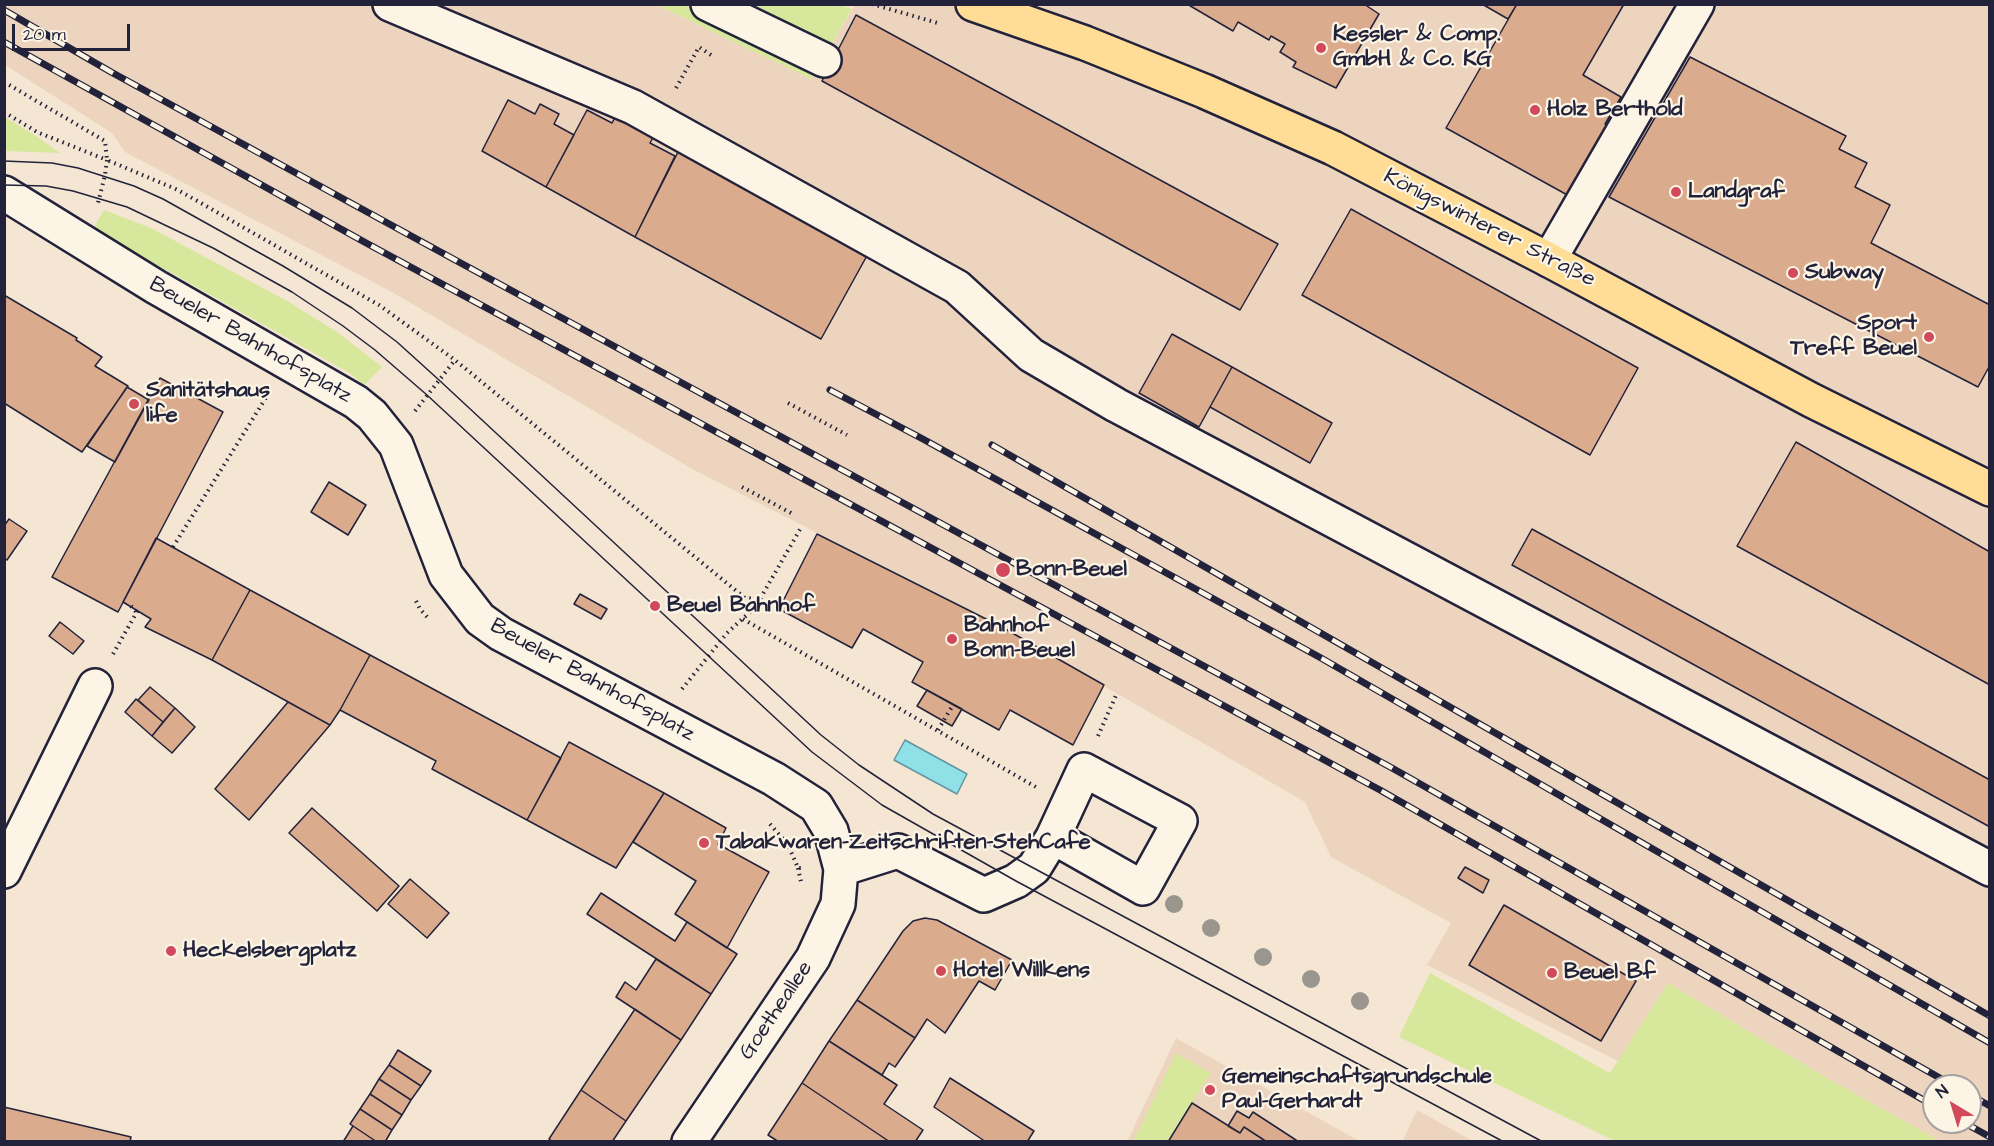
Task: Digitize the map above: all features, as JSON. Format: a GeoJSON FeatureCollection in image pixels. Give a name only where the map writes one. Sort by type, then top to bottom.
{"type":"FeatureCollection","features":[{"type":"Feature","properties":{"kind":"main road","name":"Königswinterer Straße"},"geometry":{"type":"LineString","coordinates":[[973,4],[1085,43],[1204,91],[1322,143],[1549,260],[1811,400],[1989,489]]}},
{"type":"Feature","properties":{"kind":"street"},"geometry":{"type":"LineString","coordinates":[[390,4],[633,107],[957,287],[1031,355],[1116,405],[1989,869]]}},
{"type":"Feature","properties":{"kind":"street"},"geometry":{"type":"LineString","coordinates":[[708,4],[824,60]]}},
{"type":"Feature","properties":{"kind":"street"},"geometry":{"type":"LineString","coordinates":[[1549,260],[1697,4]]}},
{"type":"Feature","properties":{"kind":"street","name":"Beueler Bahnhofsplatz"},"geometry":{"type":"LineString","coordinates":[[4,193],[156,286],[356,402],[372,416],[396,445],[446,574],[480,619],[501,634],[774,779],[816,806],[831,831],[842,869]]}},
{"type":"Feature","properties":{"kind":"street"},"geometry":{"type":"LineString","coordinates":[[4,871],[94,686]]}},
{"type":"Feature","properties":{"kind":"street"},"geometry":{"type":"LineString","coordinates":[[842,869],[898,851],[984,895],[1016,881],[1034,868],[1053,837],[1084,770],[1180,821],[1143,888],[1053,837]]}},
{"type":"Feature","properties":{"kind":"street","name":"Goetheallee"},"geometry":{"type":"LineString","coordinates":[[689,1142],[813,958],[838,904],[842,869]]}},
{"type":"Feature","properties":{"kind":"path"},"geometry":{"type":"LineString","coordinates":[[677,86],[699,47],[711,54]]}},
{"type":"Feature","properties":{"kind":"path"},"geometry":{"type":"LineString","coordinates":[[4,82],[105,141],[107,160],[100,199],[78,238]]}},
{"type":"Feature","properties":{"kind":"path"},"geometry":{"type":"LineString","coordinates":[[4,112],[37,132],[188,195],[379,305],[455,360],[745,598],[760,599]]}},
{"type":"Feature","properties":{"kind":"path"},"geometry":{"type":"LineString","coordinates":[[417,411],[455,360]]}},
{"type":"Feature","properties":{"kind":"path"},"geometry":{"type":"LineString","coordinates":[[166,543],[174,546],[267,396]]}},
{"type":"Feature","properties":{"kind":"path"},"geometry":{"type":"LineString","coordinates":[[788,403],[847,435]]}},
{"type":"Feature","properties":{"kind":"path"},"geometry":{"type":"LineString","coordinates":[[742,487],[793,514]]}},
{"type":"Feature","properties":{"kind":"path"},"geometry":{"type":"LineString","coordinates":[[686,685],[727,633],[760,599],[802,526]]}},
{"type":"Feature","properties":{"kind":"path"},"geometry":{"type":"LineString","coordinates":[[94,686],[137,612],[131,606]]}},
{"type":"Feature","properties":{"kind":"path"},"geometry":{"type":"LineString","coordinates":[[743,619],[1067,805]]}},
{"type":"Feature","properties":{"kind":"path"},"geometry":{"type":"LineString","coordinates":[[1084,770],[1117,693]]}},
{"type":"Feature","properties":{"kind":"path"},"geometry":{"type":"LineString","coordinates":[[938,730],[953,705]]}},
{"type":"Feature","properties":{"kind":"path"},"geometry":{"type":"LineString","coordinates":[[767,820],[788,844],[798,868],[842,869]]}},
{"type":"Feature","properties":{"kind":"shaded area"},"geometry":{"type":"Polygon","coordinates":[[[4,5],[657,5],[811,79],[855,5],[1989,5],[1989,1141],[1940,1141],[1927,1134],[1982,1134],[1982,1074],[1922,1074],[1922,1131],[1827,1078],[1668,983],[1618,1061],[1427,965],[1451,923],[1331,857],[1305,802],[1000,626],[694,470],[392,292],[125,152],[112,133],[5,65],[4,5]]]}},
{"type":"Feature","properties":{"kind":"shaded area","name":"Gemeinschaftsgrundschule Paul-Gerhardt"},"geometry":{"type":"Polygon","coordinates":[[[1176,1038],[1359,1141],[1127,1142],[1176,1038]]]}},
{"type":"Feature","properties":{"kind":"shaded area"},"geometry":{"type":"Polygon","coordinates":[[[1417,1110],[1473,1141],[1403,1140],[1417,1110]]]}},
{"type":"Feature","properties":{"kind":"green space"},"geometry":{"type":"Polygon","coordinates":[[[837,4],[852,9],[811,79],[657,5],[837,4]]]}},
{"type":"Feature","properties":{"kind":"green space"},"geometry":{"type":"Polygon","coordinates":[[[5,117],[39,138],[60,153],[5,151],[5,117]]]}},
{"type":"Feature","properties":{"kind":"green space"},"geometry":{"type":"Polygon","coordinates":[[[104,210],[151,228],[289,302],[337,332],[382,367],[364,385],[351,374],[97,231],[95,225],[104,210]]]}},
{"type":"Feature","properties":{"kind":"green space"},"geometry":{"type":"Polygon","coordinates":[[[1430,973],[1610,1073],[1668,983],[1827,1078],[1922,1131],[1922,1134],[1927,1134],[1940,1141],[1615,1141],[1399,1037],[1430,973]]]}},
{"type":"Feature","properties":{"kind":"green space"},"geometry":{"type":"Polygon","coordinates":[[[1176,1053],[1211,1073],[1168,1141],[1133,1142],[1176,1053]]]}},
{"type":"Feature","properties":{"kind":"water"},"geometry":{"type":"Polygon","coordinates":[[[905,740],[967,774],[957,794],[894,760],[905,740]]]}},
{"type":"Feature","properties":{"kind":"building","name":"Kessler & Comp. GmbH & Co. KG"},"geometry":{"type":"Polygon","coordinates":[[[1187,4],[1364,4],[1379,14],[1336,88],[1293,67],[1296,62],[1280,52],[1285,44],[1271,36],[1269,40],[1238,22],[1233,31],[1187,4]]]}},
{"type":"Feature","properties":{"kind":"building","name":"Kessler & Comp. GmbH & Co. KG"},"geometry":{"type":"Polygon","coordinates":[[[1482,4],[1517,4],[1508,19],[1482,4]]]}},
{"type":"Feature","properties":{"kind":"building","name":"Holz Berthold"},"geometry":{"type":"Polygon","coordinates":[[[1517,4],[1624,4],[1583,75],[1621,97],[1605,124],[1611,128],[1571,197],[1446,128],[1517,4]]]}},
{"type":"Feature","properties":{"kind":"building"},"geometry":{"type":"Polygon","coordinates":[[[856,15],[1278,244],[1240,310],[822,81],[856,15]]]}},
{"type":"Feature","properties":{"kind":"building"},"geometry":{"type":"Polygon","coordinates":[[[1690,57],[1846,136],[1839,149],[1867,163],[1855,187],[1890,205],[1871,243],[1990,305],[1990,365],[1978,387],[1609,197],[1690,57]]]}},
{"type":"Feature","properties":{"kind":"building"},"geometry":{"type":"Polygon","coordinates":[[[508,100],[535,114],[540,104],[559,114],[554,124],[574,135],[546,187],[482,151],[508,100]]]}},
{"type":"Feature","properties":{"kind":"building"},"geometry":{"type":"Polygon","coordinates":[[[621,106],[659,127],[650,143],[675,156],[635,237],[546,187],[587,110],[612,123],[621,106]]]}},
{"type":"Feature","properties":{"kind":"building"},"geometry":{"type":"Polygon","coordinates":[[[679,150],[869,252],[821,339],[635,237],[679,150]]]}},
{"type":"Feature","properties":{"kind":"building"},"geometry":{"type":"Polygon","coordinates":[[[1351,209],[1638,368],[1590,455],[1302,295],[1351,209]]]}},
{"type":"Feature","properties":{"kind":"building"},"geometry":{"type":"Polygon","coordinates":[[[4,295],[77,338],[76,340],[102,357],[95,366],[128,386],[82,452],[4,403],[4,295]]]}},
{"type":"Feature","properties":{"kind":"building"},"geometry":{"type":"Polygon","coordinates":[[[1172,334],[1232,367],[1199,427],[1139,393],[1172,334]]]}},
{"type":"Feature","properties":{"kind":"building"},"geometry":{"type":"Polygon","coordinates":[[[1232,367],[1332,423],[1310,463],[1210,407],[1232,367]]]}},
{"type":"Feature","properties":{"kind":"building"},"geometry":{"type":"Polygon","coordinates":[[[160,378],[223,412],[118,612],[52,577],[160,378]]]}},
{"type":"Feature","properties":{"kind":"building"},"geometry":{"type":"Polygon","coordinates":[[[127,387],[149,400],[115,462],[87,446],[127,387]]]}},
{"type":"Feature","properties":{"kind":"building"},"geometry":{"type":"Polygon","coordinates":[[[1796,442],[1990,552],[1990,685],[1737,546],[1796,442]]]}},
{"type":"Feature","properties":{"kind":"building"},"geometry":{"type":"Polygon","coordinates":[[[329,482],[366,505],[348,535],[311,512],[329,482]]]}},
{"type":"Feature","properties":{"kind":"building"},"geometry":{"type":"Polygon","coordinates":[[[9,519],[27,531],[7,560],[4,558],[4,526],[9,519]]]}},
{"type":"Feature","properties":{"kind":"building"},"geometry":{"type":"Polygon","coordinates":[[[1532,529],[1990,780],[1990,827],[1512,565],[1532,529]]]}},
{"type":"Feature","properties":{"kind":"building","name":"Bahnhof Bonn-Beuel"},"geometry":{"type":"Polygon","coordinates":[[[817,534],[1000,626],[1104,685],[1073,745],[1010,710],[999,730],[912,682],[923,662],[863,629],[852,648],[779,609],[817,534]]]}},
{"type":"Feature","properties":{"kind":"building"},"geometry":{"type":"Polygon","coordinates":[[[156,538],[250,590],[212,660],[145,627],[151,619],[123,602],[156,538]]]}},
{"type":"Feature","properties":{"kind":"building"},"geometry":{"type":"Polygon","coordinates":[[[250,590],[370,655],[330,725],[212,660],[250,590]]]}},
{"type":"Feature","properties":{"kind":"building"},"geometry":{"type":"Polygon","coordinates":[[[580,594],[607,609],[601,619],[574,604],[580,594]]]}},
{"type":"Feature","properties":{"kind":"building"},"geometry":{"type":"Polygon","coordinates":[[[60,622],[84,641],[73,654],[49,636],[60,622]]]}},
{"type":"Feature","properties":{"kind":"building"},"geometry":{"type":"Polygon","coordinates":[[[370,655],[561,758],[527,820],[432,769],[436,761],[340,710],[370,655]]]}},
{"type":"Feature","properties":{"kind":"building"},"geometry":{"type":"Polygon","coordinates":[[[150,687],[175,708],[163,722],[138,700],[150,687]]]}},
{"type":"Feature","properties":{"kind":"building"},"geometry":{"type":"Polygon","coordinates":[[[927,690],[962,709],[952,726],[917,706],[927,690]]]}},
{"type":"Feature","properties":{"kind":"building"},"geometry":{"type":"Polygon","coordinates":[[[136,699],[163,722],[152,736],[125,712],[136,699]]]}},
{"type":"Feature","properties":{"kind":"building"},"geometry":{"type":"Polygon","coordinates":[[[288,702],[330,725],[249,820],[215,789],[288,702]]]}},
{"type":"Feature","properties":{"kind":"building"},"geometry":{"type":"Polygon","coordinates":[[[175,708],[195,727],[172,753],[152,736],[175,708]]]}},
{"type":"Feature","properties":{"kind":"building"},"geometry":{"type":"Polygon","coordinates":[[[569,742],[664,793],[616,868],[527,820],[569,742]]]}},
{"type":"Feature","properties":{"kind":"building"},"geometry":{"type":"Polygon","coordinates":[[[664,793],[726,828],[718,844],[769,872],[727,948],[675,914],[696,881],[633,842],[664,793]]]}},
{"type":"Feature","properties":{"kind":"building"},"geometry":{"type":"Polygon","coordinates":[[[312,808],[399,886],[377,911],[289,833],[312,808]]]}},
{"type":"Feature","properties":{"kind":"building"},"geometry":{"type":"Polygon","coordinates":[[[1465,867],[1489,880],[1483,893],[1458,878],[1465,867]]]}},
{"type":"Feature","properties":{"kind":"building"},"geometry":{"type":"Polygon","coordinates":[[[410,879],[449,913],[427,938],[388,904],[410,879]]]}},
{"type":"Feature","properties":{"kind":"building"},"geometry":{"type":"Polygon","coordinates":[[[601,893],[675,941],[687,922],[737,954],[711,994],[587,914],[601,893]]]}},
{"type":"Feature","properties":{"kind":"building","name":"Beuel Bf"},"geometry":{"type":"Polygon","coordinates":[[[1504,905],[1636,981],[1601,1041],[1469,965],[1504,905]]]}},
{"type":"Feature","properties":{"kind":"building","name":"Hotel Willkens"},"geometry":{"type":"Polygon","coordinates":[[[925,918],[937,920],[1012,960],[995,990],[979,981],[945,1033],[927,1019],[915,1038],[857,1000],[903,931],[913,921],[925,918]]]}},
{"type":"Feature","properties":{"kind":"building"},"geometry":{"type":"Polygon","coordinates":[[[656,959],[711,994],[681,1040],[616,997],[625,982],[636,990],[656,959]]]}},
{"type":"Feature","properties":{"kind":"building"},"geometry":{"type":"Polygon","coordinates":[[[857,1000],[915,1038],[895,1067],[889,1063],[882,1075],[829,1041],[857,1000]]]}},
{"type":"Feature","properties":{"kind":"building"},"geometry":{"type":"Polygon","coordinates":[[[635,1009],[681,1040],[626,1121],[581,1090],[635,1009]]]}},
{"type":"Feature","properties":{"kind":"building"},"geometry":{"type":"Polygon","coordinates":[[[829,1041],[897,1085],[884,1104],[923,1130],[915,1142],[890,1142],[802,1083],[829,1041]]]}},
{"type":"Feature","properties":{"kind":"building"},"geometry":{"type":"Polygon","coordinates":[[[398,1050],[431,1071],[421,1086],[389,1065],[398,1050]]]}},
{"type":"Feature","properties":{"kind":"building"},"geometry":{"type":"Polygon","coordinates":[[[389,1065],[421,1086],[411,1100],[379,1079],[389,1065]]]}},
{"type":"Feature","properties":{"kind":"building"},"geometry":{"type":"Polygon","coordinates":[[[950,1078],[1034,1131],[1027,1142],[986,1142],[934,1107],[950,1078]]]}},
{"type":"Feature","properties":{"kind":"building"},"geometry":{"type":"Polygon","coordinates":[[[379,1079],[411,1100],[402,1115],[370,1094],[379,1079]]]}},
{"type":"Feature","properties":{"kind":"building"},"geometry":{"type":"Polygon","coordinates":[[[802,1083],[890,1142],[779,1142],[768,1135],[802,1083]]]}},
{"type":"Feature","properties":{"kind":"building"},"geometry":{"type":"Polygon","coordinates":[[[581,1090],[626,1121],[612,1142],[553,1142],[549,1139],[581,1090]]]}},
{"type":"Feature","properties":{"kind":"building"},"geometry":{"type":"Polygon","coordinates":[[[370,1094],[402,1115],[392,1130],[360,1109],[370,1094]]]}},
{"type":"Feature","properties":{"kind":"building"},"geometry":{"type":"Polygon","coordinates":[[[1192,1103],[1240,1133],[1244,1127],[1267,1142],[1168,1142],[1192,1103]]]}},
{"type":"Feature","properties":{"kind":"building"},"geometry":{"type":"Polygon","coordinates":[[[4,1107],[131,1137],[130,1142],[4,1142],[4,1107]]]}},
{"type":"Feature","properties":{"kind":"building"},"geometry":{"type":"Polygon","coordinates":[[[360,1109],[392,1130],[385,1142],[377,1142],[350,1124],[360,1109]]]}},
{"type":"Feature","properties":{"kind":"building"},"geometry":{"type":"Polygon","coordinates":[[[1237,1111],[1249,1118],[1253,1112],[1299,1142],[1267,1142],[1244,1127],[1240,1133],[1228,1126],[1237,1111]]]}},
{"type":"Feature","properties":{"kind":"building"},"geometry":{"type":"Polygon","coordinates":[[[353,1126],[377,1142],[343,1142],[353,1126]]]}},
{"type":"Feature","properties":{"kind":"tram line"},"geometry":{"type":"LineString","coordinates":[[4,161],[52,163],[78,168],[134,186],[163,199],[283,266],[352,308],[397,342],[821,735],[859,765],[933,814],[1543,1142]]}},
{"type":"Feature","properties":{"kind":"tram line"},"geometry":{"type":"LineString","coordinates":[[4,185],[46,186],[73,191],[127,207],[213,248],[292,292],[375,350],[427,395],[812,752],[882,805],[1016,881],[1504,1142]]}},
{"type":"Feature","properties":{"kind":"railway"},"geometry":{"type":"LineString","coordinates":[[4,10],[111,72],[457,261],[1392,768],[1933,1074]]}},
{"type":"Feature","properties":{"kind":"railway"},"geometry":{"type":"LineString","coordinates":[[4,42],[368,244],[1380,790],[1922,1099]]}},
{"type":"Feature","properties":{"kind":"railway"},"geometry":{"type":"LineString","coordinates":[[830,390],[1321,658],[1990,1043]]}},
{"type":"Feature","properties":{"kind":"railway"},"geometry":{"type":"LineString","coordinates":[[992,445],[1990,1016]]}},
{"type":"Feature","properties":{"kind":"railway"},"geometry":{"type":"LineString","coordinates":[[1982,1102],[1990,1106]]}},
{"type":"Feature","properties":{"kind":"railway"},"geometry":{"type":"LineString","coordinates":[[1982,1133],[1990,1137]]}},
{"type":"Feature","properties":{"kind":"place","name":"Kessler & Comp. GmbH & Co. KG"},"geometry":{"type":"Point","coordinates":[1321,48]}},
{"type":"Feature","properties":{"kind":"place","name":"Holz Berthold"},"geometry":{"type":"Point","coordinates":[1535,110]}},
{"type":"Feature","properties":{"kind":"place","name":"Landgraf"},"geometry":{"type":"Point","coordinates":[1676,192]}},
{"type":"Feature","properties":{"kind":"place","name":"Subway"},"geometry":{"type":"Point","coordinates":[1793,273]}},
{"type":"Feature","properties":{"kind":"place","name":"Sport Treff Beuel"},"geometry":{"type":"Point","coordinates":[1929,337]}},
{"type":"Feature","properties":{"kind":"place","name":"Sanitätshaus life"},"geometry":{"type":"Point","coordinates":[134,404]}},
{"type":"Feature","properties":{"kind":"place","name":"Bonn-Beuel"},"geometry":{"type":"Point","coordinates":[1003,570]}},
{"type":"Feature","properties":{"kind":"place","name":"Beuel Bahnhof"},"geometry":{"type":"Point","coordinates":[655,606]}},
{"type":"Feature","properties":{"kind":"place","name":"Bahnhof Bonn-Beuel"},"geometry":{"type":"Point","coordinates":[952,639]}},
{"type":"Feature","properties":{"kind":"place","name":"Tabakwaren-Zeitschriften-StehCafe"},"geometry":{"type":"Point","coordinates":[704,843]}},
{"type":"Feature","properties":{"kind":"place","name":"Heckelsbergplatz"},"geometry":{"type":"Point","coordinates":[171,951]}},
{"type":"Feature","properties":{"kind":"place","name":"Hotel Willkens"},"geometry":{"type":"Point","coordinates":[941,971]}},
{"type":"Feature","properties":{"kind":"place","name":"Beuel Bf"},"geometry":{"type":"Point","coordinates":[1552,973]}},
{"type":"Feature","properties":{"kind":"place","name":"Gemeinschaftsgrundschule Paul-Gerhardt"},"geometry":{"type":"Point","coordinates":[1210,1090]}}]}
